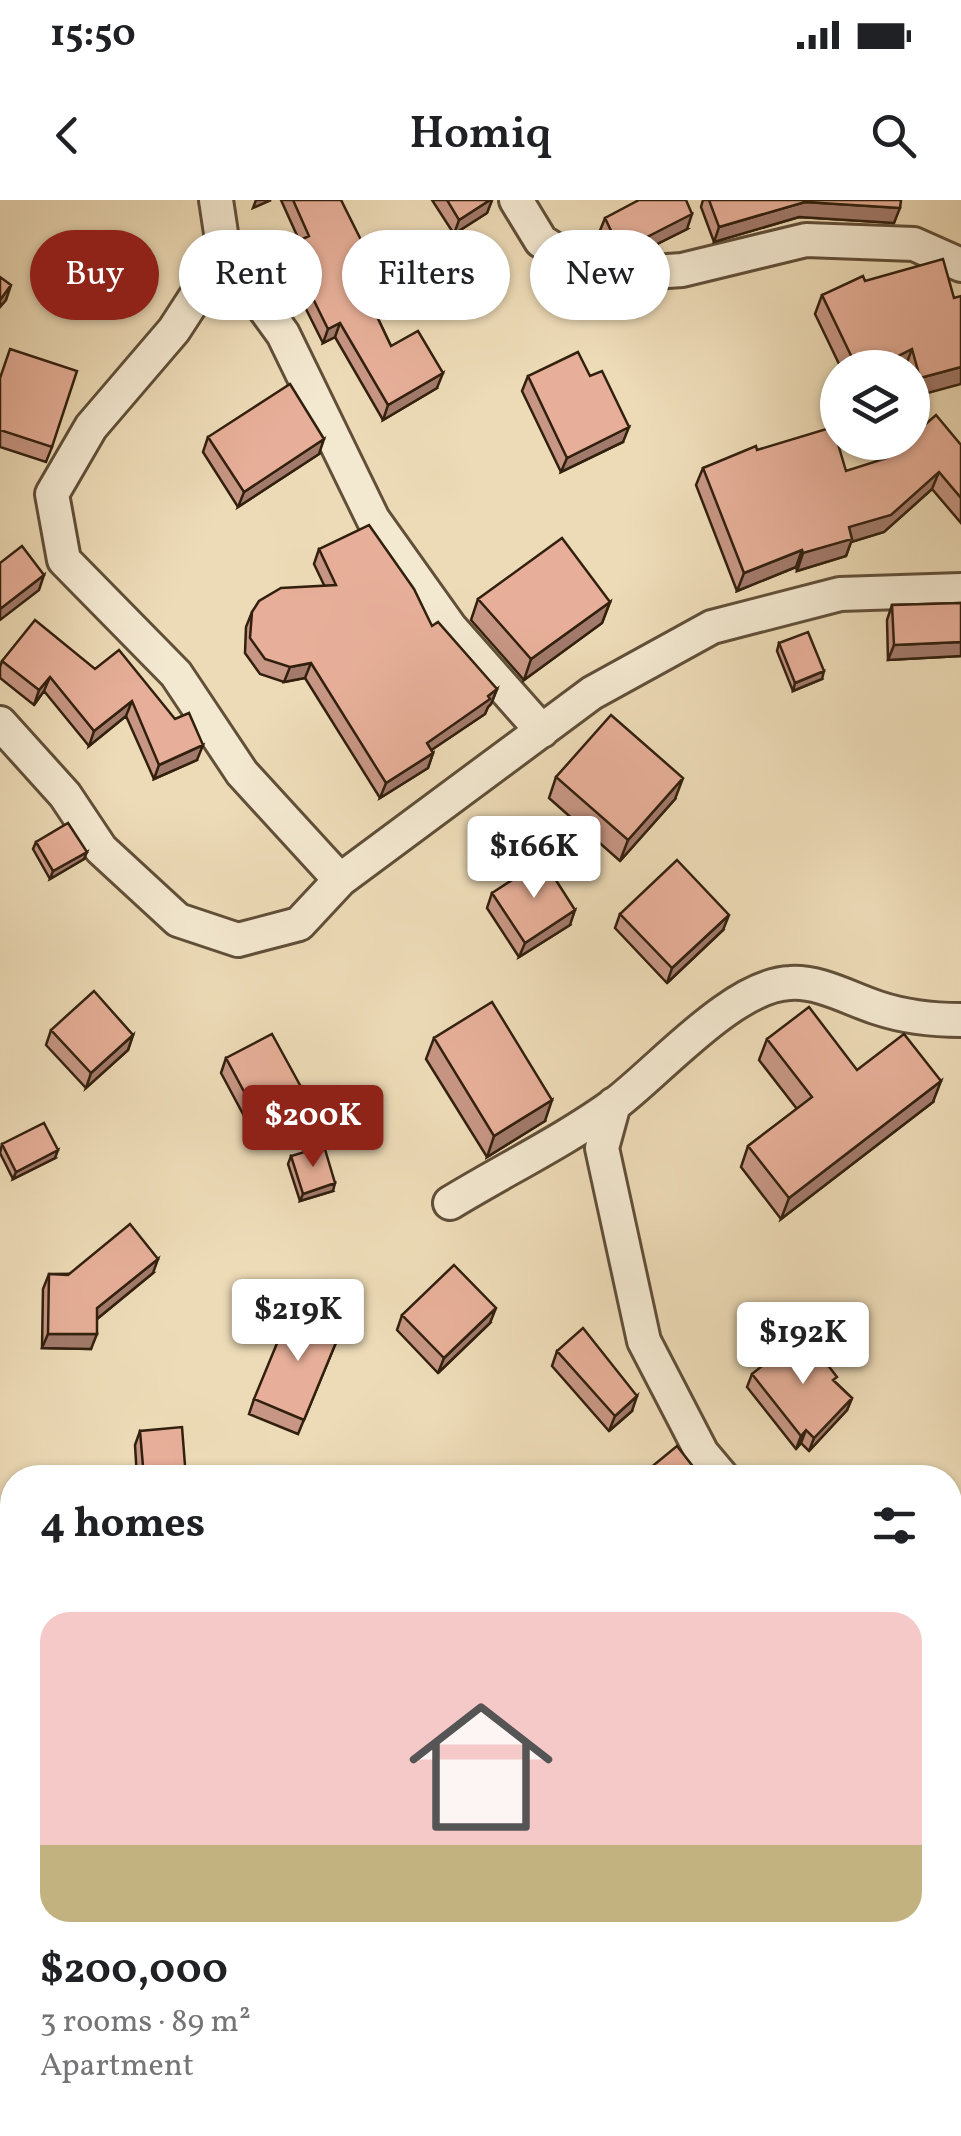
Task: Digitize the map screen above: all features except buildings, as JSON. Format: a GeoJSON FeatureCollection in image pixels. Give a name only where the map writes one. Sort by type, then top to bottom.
{"type":"FeatureCollection","features":[{"type":"Feature","properties":{"kind":"street"},"geometry":{"type":"LineString","coordinates":[[216,200],[221,230]]}},
{"type":"Feature","properties":{"kind":"street"},"geometry":{"type":"LineString","coordinates":[[516,200],[541,241],[587,270],[624,274],[682,270],[806,240],[914,244],[961,265]]}},
{"type":"Feature","properties":{"kind":"street"},"geometry":{"type":"LineString","coordinates":[[180,320],[91,426],[52,494],[64,560],[176,674],[242,773],[340,880]]}},
{"type":"Feature","properties":{"kind":"street"},"geometry":{"type":"LineString","coordinates":[[272,320],[374,518],[450,627],[542,730]]}},
{"type":"Feature","properties":{"kind":"street"},"geometry":{"type":"LineString","coordinates":[[0,724],[66,795],[101,849],[178,920],[238,940],[299,924],[340,880],[592,693],[712,628],[840,594],[961,590]]}},
{"type":"Feature","properties":{"kind":"street"},"geometry":{"type":"LineString","coordinates":[[450,1203],[614,1104],[689,1038],[744,1000],[788,982],[833,990],[880,1009],[929,1020],[961,1020]]}},
{"type":"Feature","properties":{"kind":"street"},"geometry":{"type":"LineString","coordinates":[[614,1104],[602,1148],[644,1341],[712,1465]]}}]}
